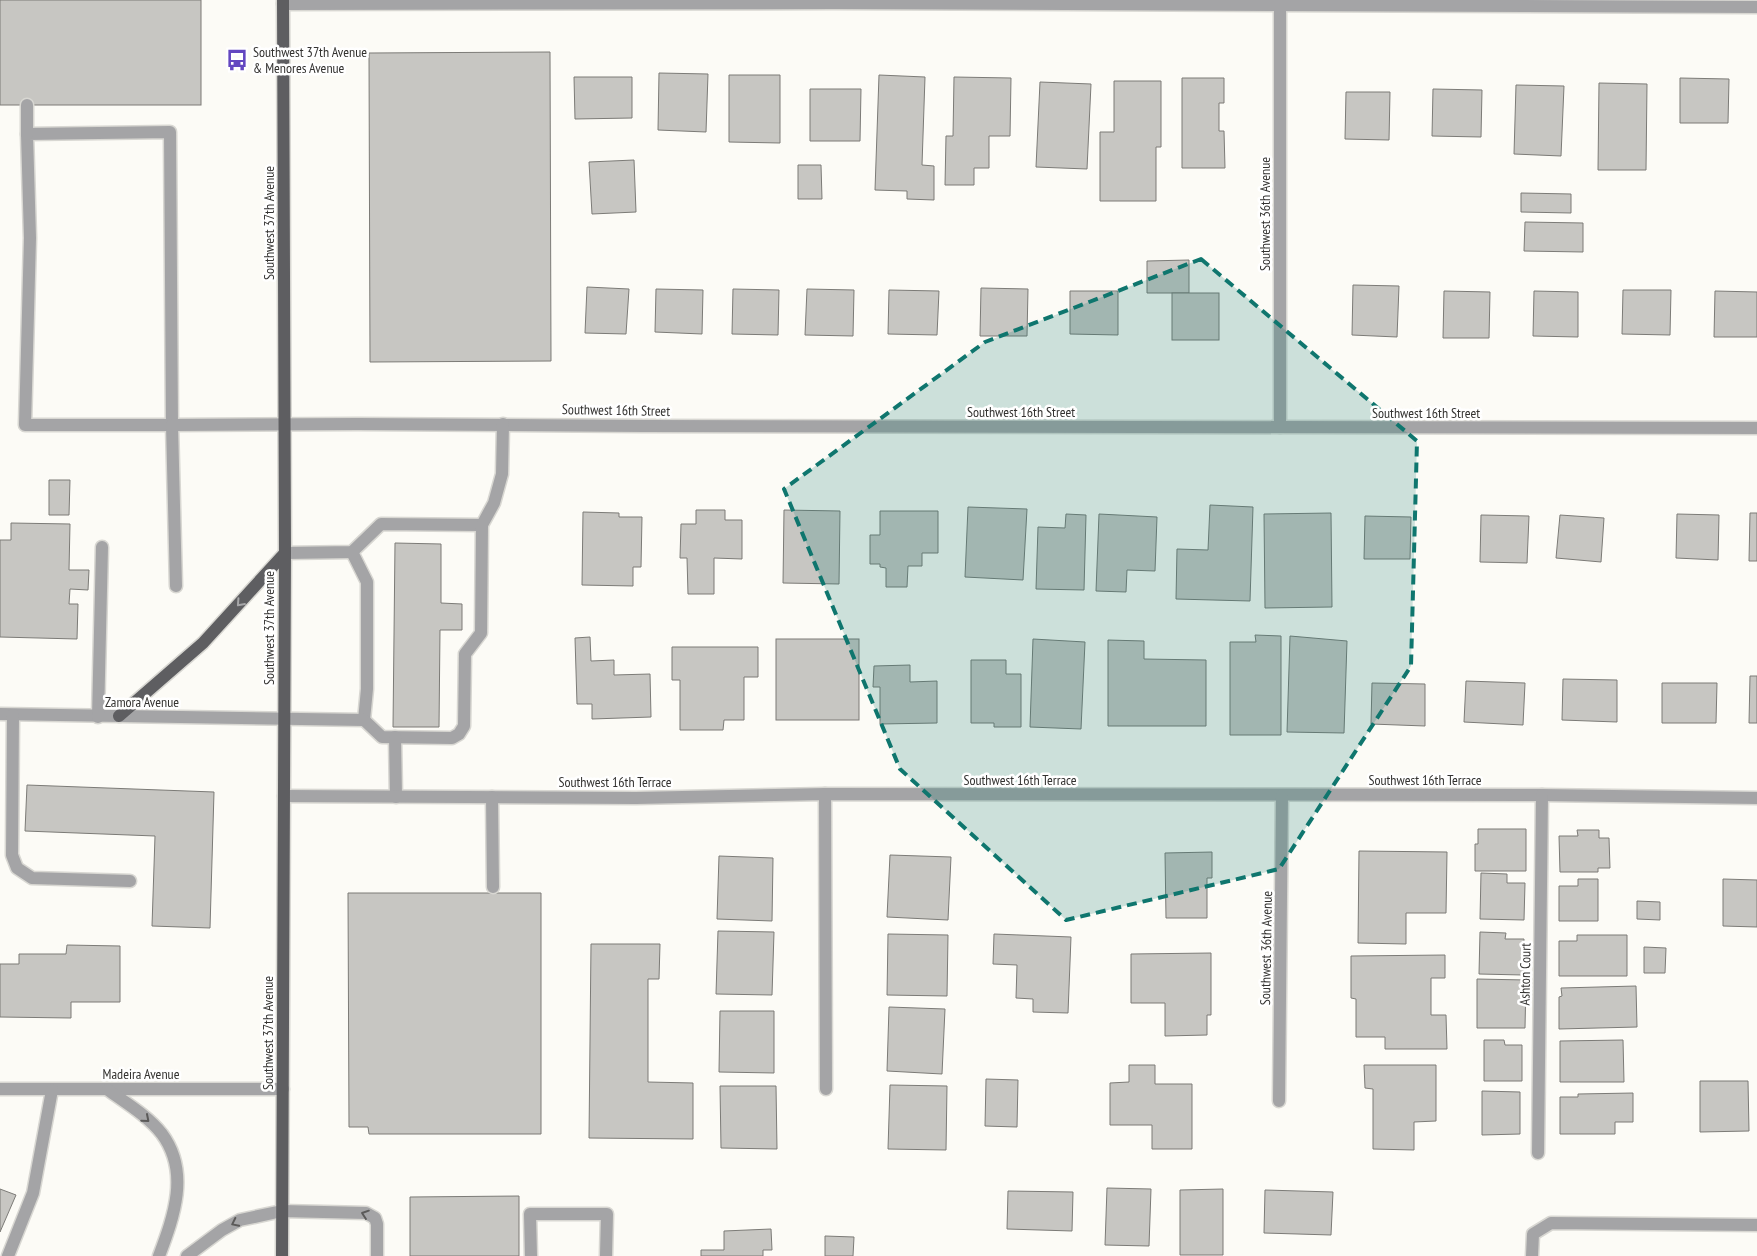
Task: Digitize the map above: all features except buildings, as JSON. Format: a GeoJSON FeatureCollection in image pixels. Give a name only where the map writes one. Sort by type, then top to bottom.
{"type":"FeatureCollection","features":[{"type":"Feature","properties":{"kind":"main road","name":"Southwest 37th Avenue"},"geometry":{"type":"LineString","coordinates":[[282,1256],[285,424],[283,2]]}},
{"type":"Feature","properties":{"kind":"main road"},"geometry":{"type":"LineString","coordinates":[[119,716],[203,643],[284,553]]}},
{"type":"Feature","properties":{"kind":"street"},"geometry":{"type":"LineString","coordinates":[[283,2],[1280,3],[1757,7]]}},
{"type":"Feature","properties":{"kind":"street","name":"Southwest 36th Avenue"},"geometry":{"type":"LineString","coordinates":[[1280,3],[1280,428]]}},
{"type":"Feature","properties":{"kind":"street"},"geometry":{"type":"LineString","coordinates":[[27,105],[27,134],[170,132],[172,425],[176,586]]}},
{"type":"Feature","properties":{"kind":"street","name":"Southwest 16th Street"},"geometry":{"type":"LineString","coordinates":[[27,134],[30,238],[25,425],[503,424],[1280,428],[1757,428]]}},
{"type":"Feature","properties":{"kind":"street"},"geometry":{"type":"LineString","coordinates":[[352,552],[367,582],[367,689],[364,720],[382,737],[452,738],[459,734],[464,726],[465,654],[480,633],[482,525],[494,503],[502,474],[503,424]]}},
{"type":"Feature","properties":{"kind":"street"},"geometry":{"type":"LineString","coordinates":[[284,553],[352,552],[382,524],[482,525]]}},
{"type":"Feature","properties":{"kind":"street"},"geometry":{"type":"LineString","coordinates":[[98,716],[102,547]]}},
{"type":"Feature","properties":{"kind":"street","name":"Zamora Avenue"},"geometry":{"type":"LineString","coordinates":[[0,714],[364,720]]}},
{"type":"Feature","properties":{"kind":"street"},"geometry":{"type":"LineString","coordinates":[[13,715],[12,855],[17,868],[32,878],[130,882]]}},
{"type":"Feature","properties":{"kind":"street"},"geometry":{"type":"LineString","coordinates":[[395,737],[396,797]]}},
{"type":"Feature","properties":{"kind":"street"},"geometry":{"type":"LineString","coordinates":[[825,794],[826,1089]]}},
{"type":"Feature","properties":{"kind":"street","name":"Southwest 16th Terrace"},"geometry":{"type":"LineString","coordinates":[[284,796],[636,798],[825,794],[1542,795],[1757,798]]}},
{"type":"Feature","properties":{"kind":"street","name":"Southwest 36th Avenue"},"geometry":{"type":"LineString","coordinates":[[1279,1101],[1282,795]]}},
{"type":"Feature","properties":{"kind":"street","name":"Ashton Court"},"geometry":{"type":"LineString","coordinates":[[1538,1154],[1542,795]]}},
{"type":"Feature","properties":{"kind":"street"},"geometry":{"type":"LineString","coordinates":[[492,797],[493,887]]}},
{"type":"Feature","properties":{"kind":"street","name":"Madeira Avenue"},"geometry":{"type":"LineString","coordinates":[[0,1089],[283,1089]]}},
{"type":"Feature","properties":{"kind":"street"},"geometry":{"type":"LineString","coordinates":[[8,1256],[33,1193],[52,1090]]}},
{"type":"Feature","properties":{"kind":"street"},"geometry":{"type":"LineString","coordinates":[[108,1090],[145,1117],[161,1133],[171,1149],[177,1169],[177,1194],[173,1219],[159,1256]]}},
{"type":"Feature","properties":{"kind":"street"},"geometry":{"type":"LineString","coordinates":[[187,1256],[222,1230],[240,1220],[282,1211],[366,1213],[374,1218],[377,1224],[377,1256]]}},
{"type":"Feature","properties":{"kind":"street"},"geometry":{"type":"LineString","coordinates":[[531,1256],[530,1214],[607,1214],[606,1256]]}},
{"type":"Feature","properties":{"kind":"street"},"geometry":{"type":"LineString","coordinates":[[1532,1256],[1533,1234],[1551,1223],[1757,1225]]}},
{"type":"Feature","properties":{"kind":"highlighted area"},"geometry":{"type":"Polygon","coordinates":[[[1201,259],[1417,441],[1411,666],[1279,869],[1066,920],[900,769],[784,489],[985,342],[1201,259]]]}},
{"type":"Feature","properties":{"kind":"place","name":"Southwest 37th Avenue & Menores Avenue"},"geometry":{"type":"Point","coordinates":[237,60]}}]}
